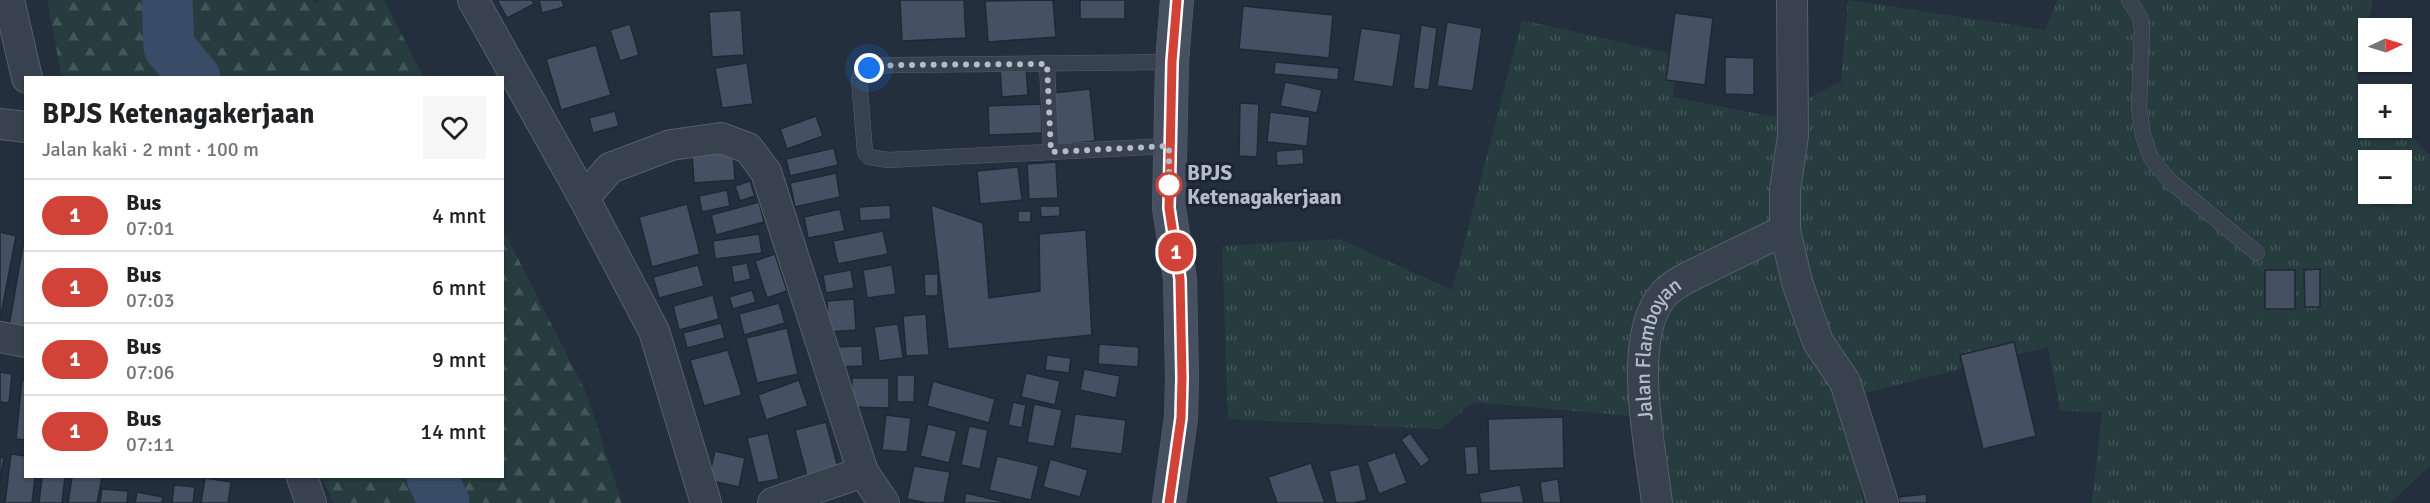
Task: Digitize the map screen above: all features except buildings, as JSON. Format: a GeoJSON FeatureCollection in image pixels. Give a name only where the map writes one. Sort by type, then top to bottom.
{"type":"FeatureCollection","features":[{"type":"Feature","properties":{"kind":"main road"},"geometry":{"type":"LineString","coordinates":[[1168,503],[1181,418],[1182,378],[1180,279],[1169,208],[1172,62],[1177,0]]}},
{"type":"Feature","properties":{"kind":"street"},"geometry":{"type":"LineString","coordinates":[[9,0],[27,76]]}},
{"type":"Feature","properties":{"kind":"street"},"geometry":{"type":"LineString","coordinates":[[473,0],[584,198],[654,331],[706,503]]}},
{"type":"Feature","properties":{"kind":"street"},"geometry":{"type":"LineString","coordinates":[[1792,0],[1793,136],[1785,190],[1785,230],[1797,282],[1818,342],[1845,382],[1883,503]]}},
{"type":"Feature","properties":{"kind":"street"},"geometry":{"type":"LineString","coordinates":[[0,124],[24,127]]}},
{"type":"Feature","properties":{"kind":"street"},"geometry":{"type":"LineString","coordinates":[[584,198],[610,168],[671,145],[721,138],[748,148],[766,172],[863,472],[884,503]]}},
{"type":"Feature","properties":{"kind":"street","name":"Jalan Flamboyan"},"geometry":{"type":"LineString","coordinates":[[1657,503],[1645,419],[1644,381],[1645,336],[1653,313],[1664,295],[1680,281],[1785,230]]}},
{"type":"Feature","properties":{"kind":"street"},"geometry":{"type":"LineString","coordinates":[[0,338],[24,342]]}},
{"type":"Feature","properties":{"kind":"street"},"geometry":{"type":"LineString","coordinates":[[773,503],[863,472]]}},
{"type":"Feature","properties":{"kind":"street"},"geometry":{"type":"LineString","coordinates":[[302,478],[311,503]]}},
{"type":"Feature","properties":{"kind":"lane"},"geometry":{"type":"LineString","coordinates":[[2129,0],[2140,17],[2142,29],[2139,108],[2143,135],[2151,158],[2170,181],[2257,253]]}},
{"type":"Feature","properties":{"kind":"lane"},"geometry":{"type":"LineString","coordinates":[[1169,146],[888,160],[869,157],[865,152],[859,79],[863,71],[873,66],[1172,62]]}},
{"type":"Feature","properties":{"kind":"lane"},"geometry":{"type":"LineString","coordinates":[[1047,64],[1051,152]]}},
{"type":"Feature","properties":{"kind":"green space"},"geometry":{"type":"Polygon","coordinates":[[[47,0],[313,0],[314,4],[324,0],[384,0],[423,76],[62,76],[47,0]]]}},
{"type":"Feature","properties":{"kind":"green space"},"geometry":{"type":"Polygon","coordinates":[[[1848,0],[2045,30],[2057,0],[2373,0],[2369,18],[2358,18],[2356,79],[2361,84],[2358,84],[2358,138],[2412,137],[2430,156],[2430,466],[2390,503],[2092,503],[2102,412],[2060,411],[2048,347],[1844,398],[1863,503],[1666,503],[1653,418],[1474,402],[1440,429],[1228,419],[1222,246],[1339,239],[1452,290],[1522,20],[1677,55],[1673,97],[1775,117],[1841,81],[1848,0]]]}},
{"type":"Feature","properties":{"kind":"green space"},"geometry":{"type":"Polygon","coordinates":[[[504,231],[586,392],[622,503],[334,503],[322,478],[504,478],[504,231]]]}},
{"type":"Feature","properties":{"kind":"waterway"},"geometry":{"type":"LineString","coordinates":[[167,0],[169,47],[193,76]]}},
{"type":"Feature","properties":{"kind":"waterway"},"geometry":{"type":"LineString","coordinates":[[432,478],[444,503]]}},
{"type":"Feature","properties":{"kind":"bus line","name":"1"},"geometry":{"type":"LineString","coordinates":[[1169,503],[1181,418],[1182,378],[1180,279],[1169,208],[1172,62],[1177,0]]}},
{"type":"Feature","properties":{"kind":"place","name":"BPJS Ketenagakerjaan"},"geometry":{"type":"Point","coordinates":[1169,185]}},
{"type":"Feature","properties":{"kind":"route"},"geometry":{"type":"LineString","coordinates":[[869,68],[895,65],[1047,64],[1051,152],[1169,146],[1169,187],[1169,185]]}}]}
